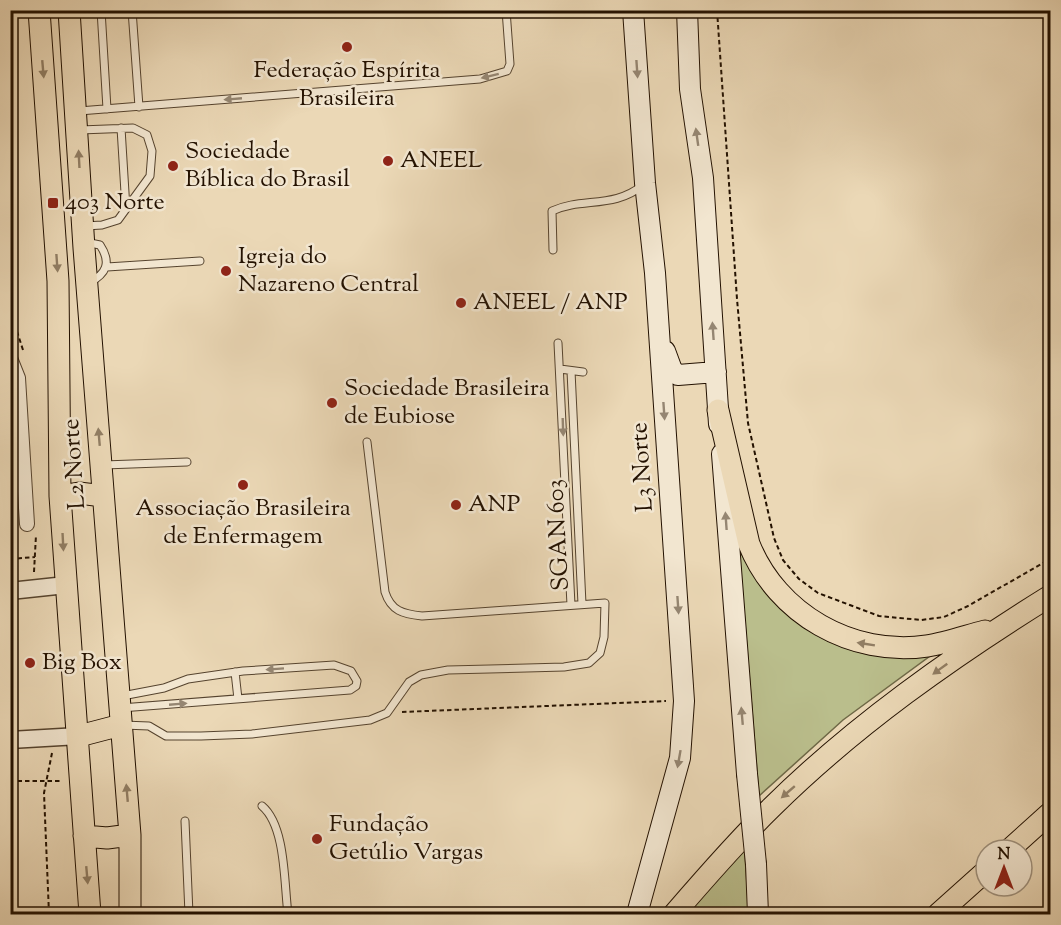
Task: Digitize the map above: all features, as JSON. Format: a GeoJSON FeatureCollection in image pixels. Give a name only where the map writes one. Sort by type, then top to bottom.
{"type":"FeatureCollection","features":[{"type":"Feature","properties":{"kind":"main road","name":"L2 Norte"},"geometry":{"type":"LineString","coordinates":[[39,10],[58,281],[60,496],[79,736],[90,915]]}},
{"type":"Feature","properties":{"kind":"main road","name":"L2 Norte"},"geometry":{"type":"LineString","coordinates":[[69,10],[83,234],[130,835],[130,915]]}},
{"type":"Feature","properties":{"kind":"main road","name":"L3 Norte"},"geometry":{"type":"LineString","coordinates":[[633,10],[645,183],[659,331],[684,701],[681,758],[637,915]]}},
{"type":"Feature","properties":{"kind":"main road"},"geometry":{"type":"LineString","coordinates":[[673,10],[680,57],[690,89]]}},
{"type":"Feature","properties":{"kind":"main road"},"geometry":{"type":"LineString","coordinates":[[687,10],[690,89],[703,178],[718,410],[756,864],[758,915]]}},
{"type":"Feature","properties":{"kind":"main road"},"geometry":{"type":"LineString","coordinates":[[659,331],[672,370],[678,375],[716,372]]}},
{"type":"Feature","properties":{"kind":"main road"},"geometry":{"type":"LineString","coordinates":[[718,410],[746,533],[757,565],[781,595],[805,615],[835,635],[860,643],[891,647],[926,646],[1005,624]]}},
{"type":"Feature","properties":{"kind":"main road"},"geometry":{"type":"LineString","coordinates":[[60,496],[80,493],[103,496]]}},
{"type":"Feature","properties":{"kind":"main road"},"geometry":{"type":"LineString","coordinates":[[674,915],[727,853],[773,806],[831,754],[891,705],[1005,624],[1050,596]]}},
{"type":"Feature","properties":{"kind":"main road"},"geometry":{"type":"LineString","coordinates":[[79,736],[120,710]]}},
{"type":"Feature","properties":{"kind":"main road"},"geometry":{"type":"LineString","coordinates":[[1022,838],[1050,813]]}},
{"type":"Feature","properties":{"kind":"main road"},"geometry":{"type":"LineString","coordinates":[[84,836],[107,838],[130,835]]}},
{"type":"Feature","properties":{"kind":"main road"},"geometry":{"type":"LineString","coordinates":[[938,915],[974,882]]}},
{"type":"Feature","properties":{"kind":"street"},"geometry":{"type":"LineString","coordinates":[[10,358],[18,378],[27,524]]}},
{"type":"Feature","properties":{"kind":"street"},"geometry":{"type":"LineString","coordinates":[[10,591],[66,585]]}},
{"type":"Feature","properties":{"kind":"street"},"geometry":{"type":"LineString","coordinates":[[10,740],[79,736]]}},
{"type":"Feature","properties":{"kind":"lane"},"geometry":{"type":"LineString","coordinates":[[102,10],[107,109]]}},
{"type":"Feature","properties":{"kind":"lane"},"geometry":{"type":"LineString","coordinates":[[132,10],[139,107]]}},
{"type":"Feature","properties":{"kind":"lane"},"geometry":{"type":"LineString","coordinates":[[77,121],[107,109],[446,82],[499,74],[507,71],[510,64],[506,10]]}},
{"type":"Feature","properties":{"kind":"lane"},"geometry":{"type":"LineString","coordinates":[[77,121],[133,128],[147,135],[152,151],[150,176],[118,220],[83,234]]}},
{"type":"Feature","properties":{"kind":"lane"},"geometry":{"type":"LineString","coordinates":[[121,128],[126,208]]}},
{"type":"Feature","properties":{"kind":"lane"},"geometry":{"type":"LineString","coordinates":[[553,250],[552,211],[564,206],[596,204],[627,196],[645,183]]}},
{"type":"Feature","properties":{"kind":"lane"},"geometry":{"type":"LineString","coordinates":[[83,234],[100,245],[106,254],[107,267],[102,276],[87,285]]}},
{"type":"Feature","properties":{"kind":"lane"},"geometry":{"type":"LineString","coordinates":[[107,267],[200,261]]}},
{"type":"Feature","properties":{"kind":"lane","name":"SGAN 603"},"geometry":{"type":"LineString","coordinates":[[558,343],[571,605],[582,604],[571,370]]}},
{"type":"Feature","properties":{"kind":"lane"},"geometry":{"type":"LineString","coordinates":[[560,369],[583,372]]}},
{"type":"Feature","properties":{"kind":"lane"},"geometry":{"type":"LineString","coordinates":[[367,442],[385,592],[388,601],[396,610],[404,614],[422,616],[571,605]]}},
{"type":"Feature","properties":{"kind":"lane"},"geometry":{"type":"LineString","coordinates":[[101,465],[187,462]]}},
{"type":"Feature","properties":{"kind":"lane"},"geometry":{"type":"LineString","coordinates":[[120,710],[166,736],[252,734],[343,726],[370,720],[387,713],[409,682],[421,675],[448,670],[564,667],[589,663],[600,653],[604,638],[605,603],[582,604]]}},
{"type":"Feature","properties":{"kind":"lane"},"geometry":{"type":"LineString","coordinates":[[334,665],[351,670],[357,681],[356,686],[350,690],[120,710],[188,679],[235,672],[334,665]]}},
{"type":"Feature","properties":{"kind":"lane"},"geometry":{"type":"LineString","coordinates":[[235,672],[238,699]]}},
{"type":"Feature","properties":{"kind":"lane"},"geometry":{"type":"LineString","coordinates":[[262,806],[270,813],[279,835],[288,915]]}},
{"type":"Feature","properties":{"kind":"lane"},"geometry":{"type":"LineString","coordinates":[[185,821],[189,915]]}},
{"type":"Feature","properties":{"kind":"path"},"geometry":{"type":"LineString","coordinates":[[717,10],[748,423],[774,538],[783,560],[799,579],[818,593],[879,616],[921,620],[944,616],[968,606],[1050,559]]}},
{"type":"Feature","properties":{"kind":"path"},"geometry":{"type":"LineString","coordinates":[[10,120],[10,154]]}},
{"type":"Feature","properties":{"kind":"path"},"geometry":{"type":"LineString","coordinates":[[10,559],[36,557]]}},
{"type":"Feature","properties":{"kind":"path"},"geometry":{"type":"LineString","coordinates":[[387,713],[684,701]]}},
{"type":"Feature","properties":{"kind":"path"},"geometry":{"type":"LineString","coordinates":[[46,738],[52,755],[44,793],[49,915]]}},
{"type":"Feature","properties":{"kind":"path"},"geometry":{"type":"LineString","coordinates":[[10,781],[82,781]]}},
{"type":"Feature","properties":{"kind":"green space"},"geometry":{"type":"Polygon","coordinates":[[[739,550],[757,580],[822,633],[945,645],[843,720],[759,796],[739,550]]]}},
{"type":"Feature","properties":{"kind":"green space"},"geometry":{"type":"Polygon","coordinates":[[[744,842],[749,914],[679,914],[744,842]]]}},
{"type":"Feature","properties":{"kind":"place","name":"Federação Espírita Brasileira"},"geometry":{"type":"Point","coordinates":[347,47]}},
{"type":"Feature","properties":{"kind":"place","name":"ANEEL"},"geometry":{"type":"Point","coordinates":[388,161]}},
{"type":"Feature","properties":{"kind":"place","name":"Sociedade Bíblica do Brasil"},"geometry":{"type":"Point","coordinates":[173,166]}},
{"type":"Feature","properties":{"kind":"place","name":"403 Norte"},"geometry":{"type":"Point","coordinates":[53,203]}},
{"type":"Feature","properties":{"kind":"place","name":"Igreja do Nazareno Central"},"geometry":{"type":"Point","coordinates":[226,271]}},
{"type":"Feature","properties":{"kind":"place","name":"ANEEL / ANP"},"geometry":{"type":"Point","coordinates":[461,303]}},
{"type":"Feature","properties":{"kind":"place","name":"Sociedade Brasileira de Eubiose"},"geometry":{"type":"Point","coordinates":[332,403]}},
{"type":"Feature","properties":{"kind":"place","name":"Associação Brasileira de Enfermagem"},"geometry":{"type":"Point","coordinates":[243,485]}},
{"type":"Feature","properties":{"kind":"place","name":"ANP"},"geometry":{"type":"Point","coordinates":[456,505]}},
{"type":"Feature","properties":{"kind":"place","name":"Big Box"},"geometry":{"type":"Point","coordinates":[30,663]}},
{"type":"Feature","properties":{"kind":"place","name":"Fundação Getúlio Vargas"},"geometry":{"type":"Point","coordinates":[317,839]}}]}
